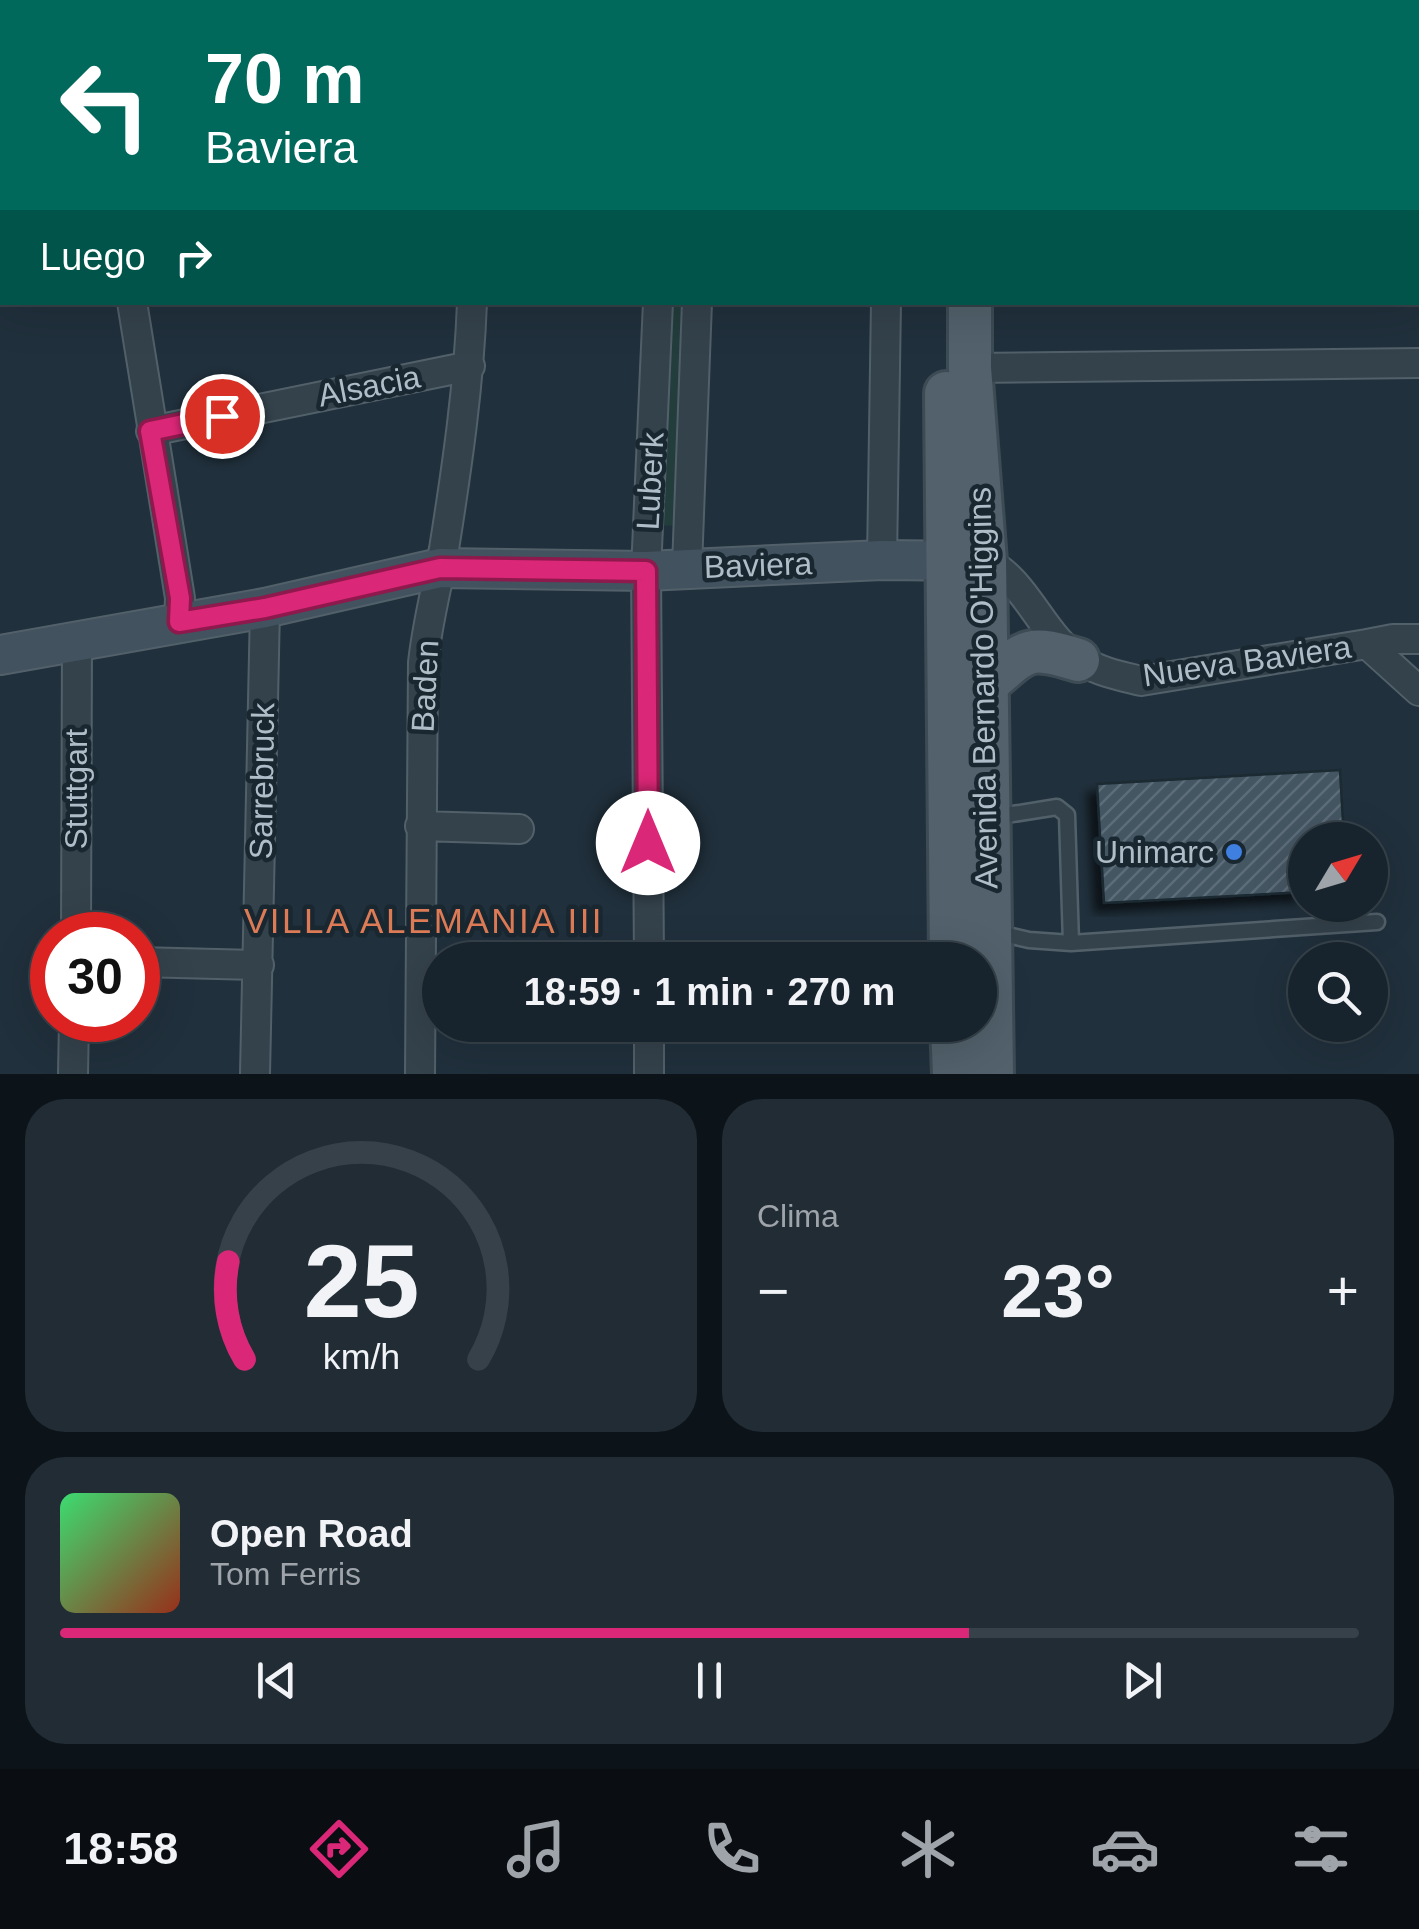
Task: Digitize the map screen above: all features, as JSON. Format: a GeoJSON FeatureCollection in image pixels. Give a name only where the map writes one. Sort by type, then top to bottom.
{"type":"FeatureCollection","features":[{"type":"Feature","properties":{"kind":"main road","name":"Avenida Bernardo O'Higgins"},"geometry":{"type":"LineString","coordinates":[[946,305],[966,562],[986,684],[989,818],[963,940]]}},
{"type":"Feature","properties":{"kind":"main road","name":"Avenida Bernardo O'Higgins"},"geometry":{"type":"LineString","coordinates":[[970,305],[963,940],[992,1074]]}},
{"type":"Feature","properties":{"kind":"main road"},"geometry":{"type":"LineString","coordinates":[[986,684],[1020,655],[1039,649],[1078,660]]}},
{"type":"Feature","properties":{"kind":"main road"},"geometry":{"type":"LineString","coordinates":[[953,1042],[954,1074]]}},
{"type":"Feature","properties":{"kind":"street"},"geometry":{"type":"LineString","coordinates":[[132,305],[180,598],[179,622]]}},
{"type":"Feature","properties":{"kind":"street","name":"Baden"},"geometry":{"type":"LineString","coordinates":[[428,942],[420,826],[423,663],[470,366],[472,305]]}},
{"type":"Feature","properties":{"kind":"street","name":"Luberk"},"geometry":{"type":"LineString","coordinates":[[649,942],[646,571],[658,305]]}},
{"type":"Feature","properties":{"kind":"street","name":"Luberk"},"geometry":{"type":"LineString","coordinates":[[687,567],[697,305]]}},
{"type":"Feature","properties":{"kind":"street"},"geometry":{"type":"LineString","coordinates":[[882,560],[886,305]]}},
{"type":"Feature","properties":{"kind":"street"},"geometry":{"type":"LineString","coordinates":[[970,368],[1419,363]]}},
{"type":"Feature","properties":{"kind":"street","name":"Alsacia"},"geometry":{"type":"LineString","coordinates":[[150,431],[470,366]]}},
{"type":"Feature","properties":{"kind":"street","name":"Baviera"},"geometry":{"type":"LineString","coordinates":[[0,655],[265,608],[440,568],[646,571],[882,560],[966,562]]}},
{"type":"Feature","properties":{"kind":"street","name":"Nueva Baviera"},"geometry":{"type":"LineString","coordinates":[[966,562],[1005,574],[1078,660],[1107,673],[1141,681],[1367,644],[1419,691]]}},
{"type":"Feature","properties":{"kind":"street","name":"Sarrebruck"},"geometry":{"type":"LineString","coordinates":[[255,1074],[265,608]]}},
{"type":"Feature","properties":{"kind":"street"},"geometry":{"type":"LineString","coordinates":[[1367,644],[1419,639]]}},
{"type":"Feature","properties":{"kind":"street","name":"Stuttgart"},"geometry":{"type":"LineString","coordinates":[[76,912],[77,642]]}},
{"type":"Feature","properties":{"kind":"street"},"geometry":{"type":"LineString","coordinates":[[420,826],[518,829]]}},
{"type":"Feature","properties":{"kind":"street"},"geometry":{"type":"LineString","coordinates":[[160,963],[259,965]]}},
{"type":"Feature","properties":{"kind":"street"},"geometry":{"type":"LineString","coordinates":[[73,1074],[74,1042]]}},
{"type":"Feature","properties":{"kind":"street","name":"Baden"},"geometry":{"type":"LineString","coordinates":[[420,1074],[423,1042]]}},
{"type":"Feature","properties":{"kind":"street"},"geometry":{"type":"LineString","coordinates":[[649,1042],[649,1074]]}},
{"type":"Feature","properties":{"kind":"lane"},"geometry":{"type":"LineString","coordinates":[[989,818],[1057,807],[1067,815],[1071,942]]}},
{"type":"Feature","properties":{"kind":"lane"},"geometry":{"type":"LineString","coordinates":[[963,940],[1071,942],[1377,922]]}},
{"type":"Feature","properties":{"kind":"green space"},"geometry":{"type":"Polygon","coordinates":[[[671,305],[691,305],[681,525],[659,526],[671,305]]]}},
{"type":"Feature","properties":{"kind":"building"},"geometry":{"type":"Polygon","coordinates":[[[1340,770],[1343,822],[1288,822],[1288,893],[1104,903],[1097,784],[1340,770]]]}},
{"type":"Feature","properties":{"kind":"place","name":"Unimarc"},"geometry":{"type":"Point","coordinates":[1234,852]}},
{"type":"Feature","properties":{"kind":"district","name":"VILLA ALEMANIA III"},"geometry":{"type":"Point","coordinates":[424,921]}},
{"type":"Feature","properties":{"kind":"route"},"geometry":{"type":"LineString","coordinates":[[222,416],[150,431],[180,598],[179,622],[265,608],[440,568],[646,571],[648,843]]}}]}
